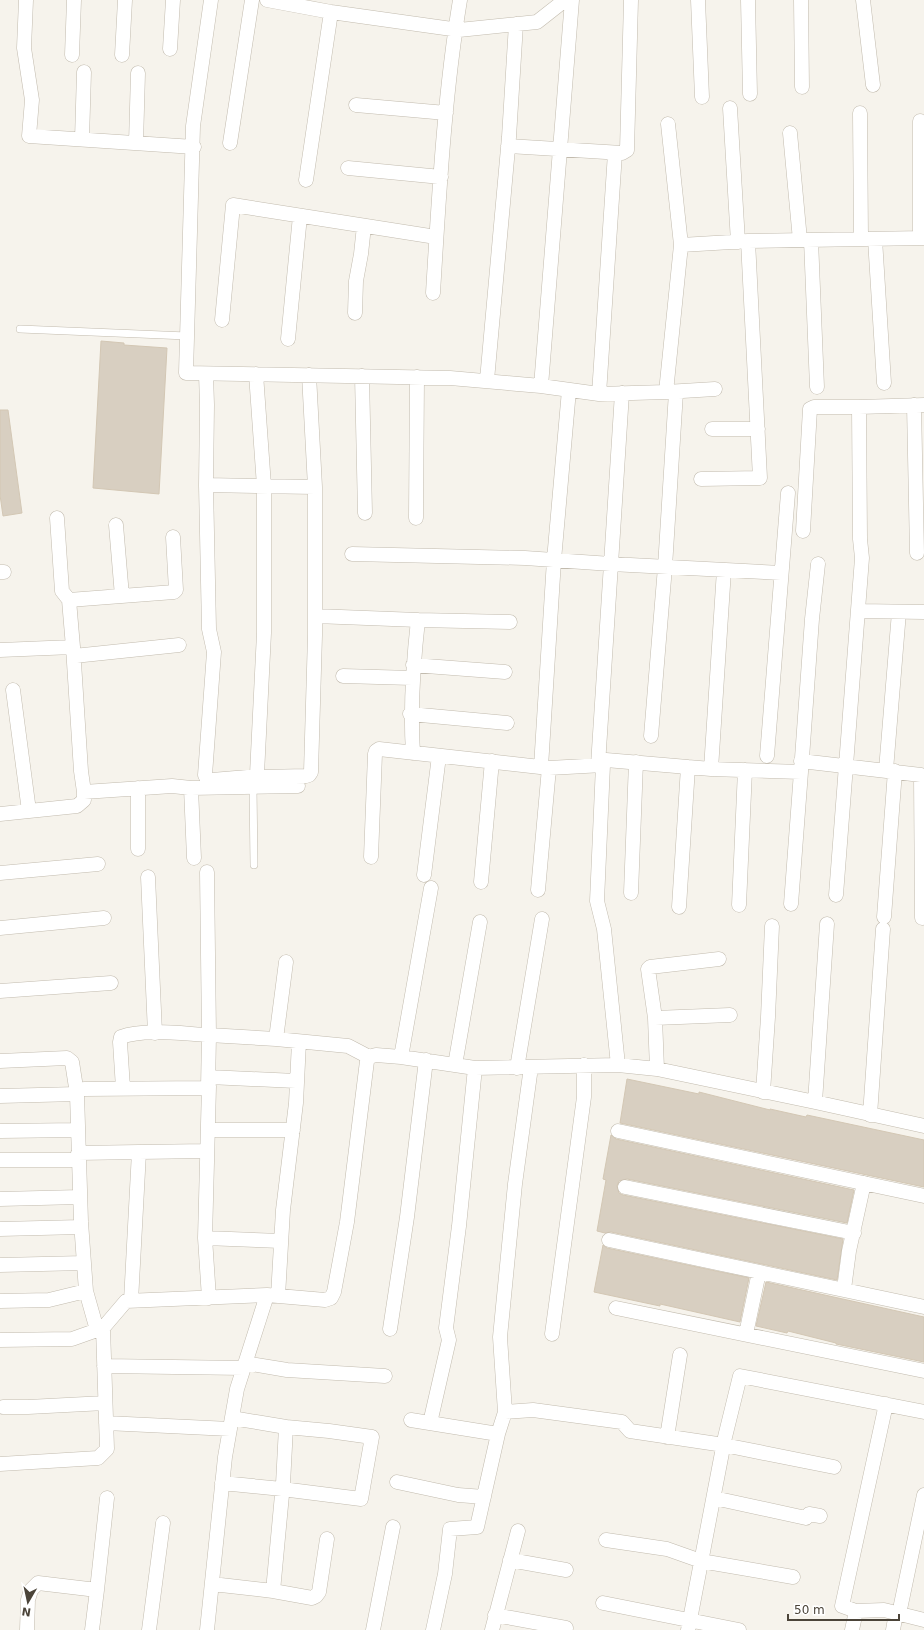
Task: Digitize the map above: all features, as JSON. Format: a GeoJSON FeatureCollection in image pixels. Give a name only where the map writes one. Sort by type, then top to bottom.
{"type":"FeatureCollection","features":[{"type":"Feature","properties":{"kind":"street"},"geometry":{"type":"LineString","coordinates":[[26,0],[24,48],[32,100],[28,135],[30,137],[194,147]]}},
{"type":"Feature","properties":{"kind":"street"},"geometry":{"type":"LineString","coordinates":[[72,55],[74,0]]}},
{"type":"Feature","properties":{"kind":"street"},"geometry":{"type":"LineString","coordinates":[[122,55],[125,0]]}},
{"type":"Feature","properties":{"kind":"street"},"geometry":{"type":"LineString","coordinates":[[170,49],[173,0]]}},
{"type":"Feature","properties":{"kind":"street"},"geometry":{"type":"LineString","coordinates":[[211,0],[193,126],[194,147],[186,373],[417,377],[487,380],[599,394],[715,389]]}},
{"type":"Feature","properties":{"kind":"street"},"geometry":{"type":"LineString","coordinates":[[230,143],[252,0]]}},
{"type":"Feature","properties":{"kind":"street"},"geometry":{"type":"LineString","coordinates":[[267,0],[331,12],[455,29],[537,22],[565,0]]}},
{"type":"Feature","properties":{"kind":"street"},"geometry":{"type":"LineString","coordinates":[[433,294],[446,113],[455,29],[460,0]]}},
{"type":"Feature","properties":{"kind":"street"},"geometry":{"type":"LineString","coordinates":[[541,386],[572,0]]}},
{"type":"Feature","properties":{"kind":"street"},"geometry":{"type":"LineString","coordinates":[[508,146],[615,153],[622,153],[626,150],[631,0]]}},
{"type":"Feature","properties":{"kind":"street"},"geometry":{"type":"LineString","coordinates":[[698,0],[702,97]]}},
{"type":"Feature","properties":{"kind":"street"},"geometry":{"type":"LineString","coordinates":[[748,0],[750,94]]}},
{"type":"Feature","properties":{"kind":"street"},"geometry":{"type":"LineString","coordinates":[[801,0],[802,87]]}},
{"type":"Feature","properties":{"kind":"street"},"geometry":{"type":"LineString","coordinates":[[863,0],[872,85]]}},
{"type":"Feature","properties":{"kind":"street"},"geometry":{"type":"LineString","coordinates":[[306,180],[331,12]]}},
{"type":"Feature","properties":{"kind":"street"},"geometry":{"type":"LineString","coordinates":[[487,380],[508,146],[516,24]]}},
{"type":"Feature","properties":{"kind":"street"},"geometry":{"type":"LineString","coordinates":[[82,139],[84,72]]}},
{"type":"Feature","properties":{"kind":"street"},"geometry":{"type":"LineString","coordinates":[[136,143],[138,73]]}},
{"type":"Feature","properties":{"kind":"street"},"geometry":{"type":"LineString","coordinates":[[356,105],[446,113]]}},
{"type":"Feature","properties":{"kind":"street"},"geometry":{"type":"LineString","coordinates":[[701,479],[760,478],[758,429],[743,242],[730,108]]}},
{"type":"Feature","properties":{"kind":"street"},"geometry":{"type":"LineString","coordinates":[[860,113],[861,239]]}},
{"type":"Feature","properties":{"kind":"street"},"geometry":{"type":"LineString","coordinates":[[681,246],[743,242],[922,238],[920,122]]}},
{"type":"Feature","properties":{"kind":"street"},"geometry":{"type":"LineString","coordinates":[[651,736],[665,567],[671,392],[681,246],[668,124]]}},
{"type":"Feature","properties":{"kind":"street"},"geometry":{"type":"LineString","coordinates":[[790,133],[805,240],[816,388]]}},
{"type":"Feature","properties":{"kind":"street"},"geometry":{"type":"LineString","coordinates":[[599,394],[615,153]]}},
{"type":"Feature","properties":{"kind":"street"},"geometry":{"type":"LineString","coordinates":[[348,168],[441,177]]}},
{"type":"Feature","properties":{"kind":"street"},"geometry":{"type":"LineString","coordinates":[[222,320],[233,205],[436,237]]}},
{"type":"Feature","properties":{"kind":"street"},"geometry":{"type":"LineString","coordinates":[[288,339],[300,216]]}},
{"type":"Feature","properties":{"kind":"street"},"geometry":{"type":"LineString","coordinates":[[355,313],[356,281],[364,226]]}},
{"type":"Feature","properties":{"kind":"street"},"geometry":{"type":"LineString","coordinates":[[875,239],[884,384]]}},
{"type":"Feature","properties":{"kind":"street"},"geometry":{"type":"LineString","coordinates":[[206,374],[208,405],[206,485],[209,629],[214,652],[204,775],[207,779],[212,780],[298,786]]}},
{"type":"Feature","properties":{"kind":"street"},"geometry":{"type":"LineString","coordinates":[[256,374],[264,486],[264,633],[256,782]]}},
{"type":"Feature","properties":{"kind":"street"},"geometry":{"type":"LineString","coordinates":[[84,792],[172,786],[191,788],[306,776],[311,772],[315,487],[309,375]]}},
{"type":"Feature","properties":{"kind":"street"},"geometry":{"type":"LineString","coordinates":[[362,376],[365,513]]}},
{"type":"Feature","properties":{"kind":"street"},"geometry":{"type":"LineString","coordinates":[[416,518],[417,377]]}},
{"type":"Feature","properties":{"kind":"street"},"geometry":{"type":"LineString","coordinates":[[538,890],[554,560],[569,390]]}},
{"type":"Feature","properties":{"kind":"street"},"geometry":{"type":"LineString","coordinates":[[618,1065],[604,929],[597,901],[600,765],[622,393]]}},
{"type":"Feature","properties":{"kind":"street"},"geometry":{"type":"LineString","coordinates":[[803,531],[810,409],[814,407],[919,405],[917,553]]}},
{"type":"Feature","properties":{"kind":"street"},"geometry":{"type":"LineString","coordinates":[[836,895],[862,558],[860,539],[859,407]]}},
{"type":"Feature","properties":{"kind":"street"},"geometry":{"type":"LineString","coordinates":[[712,428],[758,429]]}},
{"type":"Feature","properties":{"kind":"street"},"geometry":{"type":"LineString","coordinates":[[206,485],[315,487]]}},
{"type":"Feature","properties":{"kind":"street"},"geometry":{"type":"LineString","coordinates":[[767,756],[788,493]]}},
{"type":"Feature","properties":{"kind":"street"},"geometry":{"type":"LineString","coordinates":[[0,814],[77,806],[84,800],[69,600],[62,591],[57,518]]}},
{"type":"Feature","properties":{"kind":"street"},"geometry":{"type":"LineString","coordinates":[[116,525],[122,596]]}},
{"type":"Feature","properties":{"kind":"street"},"geometry":{"type":"LineString","coordinates":[[69,600],[174,592],[176,590],[173,537]]}},
{"type":"Feature","properties":{"kind":"street"},"geometry":{"type":"LineString","coordinates":[[352,554],[554,560],[781,573]]}},
{"type":"Feature","properties":{"kind":"street"},"geometry":{"type":"LineString","coordinates":[[791,904],[818,564]]}},
{"type":"Feature","properties":{"kind":"street"},"geometry":{"type":"LineString","coordinates":[[711,768],[724,570]]}},
{"type":"Feature","properties":{"kind":"street"},"geometry":{"type":"LineString","coordinates":[[859,611],[924,612]]}},
{"type":"Feature","properties":{"kind":"street"},"geometry":{"type":"LineString","coordinates":[[870,1114],[884,923],[890,770],[899,612]]}},
{"type":"Feature","properties":{"kind":"street"},"geometry":{"type":"LineString","coordinates":[[314,616],[510,622]]}},
{"type":"Feature","properties":{"kind":"street"},"geometry":{"type":"LineString","coordinates":[[413,753],[410,714],[412,671],[418,620]]}},
{"type":"Feature","properties":{"kind":"street"},"geometry":{"type":"LineString","coordinates":[[0,650],[73,652],[179,646]]}},
{"type":"Feature","properties":{"kind":"street"},"geometry":{"type":"LineString","coordinates":[[343,676],[412,671],[505,672]]}},
{"type":"Feature","properties":{"kind":"street"},"geometry":{"type":"LineString","coordinates":[[13,690],[29,810]]}},
{"type":"Feature","properties":{"kind":"street"},"geometry":{"type":"LineString","coordinates":[[410,714],[507,723]]}},
{"type":"Feature","properties":{"kind":"street"},"geometry":{"type":"LineString","coordinates":[[371,857],[376,751],[379,749],[545,768],[600,765],[606,760],[745,770],[801,766],[845,766],[890,770],[921,775],[922,918]]}},
{"type":"Feature","properties":{"kind":"street"},"geometry":{"type":"LineString","coordinates":[[424,875],[439,756]]}},
{"type":"Feature","properties":{"kind":"street"},"geometry":{"type":"LineString","coordinates":[[481,882],[492,761]]}},
{"type":"Feature","properties":{"kind":"street"},"geometry":{"type":"LineString","coordinates":[[631,893],[636,762]]}},
{"type":"Feature","properties":{"kind":"street"},"geometry":{"type":"LineString","coordinates":[[680,907],[688,767]]}},
{"type":"Feature","properties":{"kind":"street"},"geometry":{"type":"LineString","coordinates":[[739,905],[745,770]]}},
{"type":"Feature","properties":{"kind":"street"},"geometry":{"type":"LineString","coordinates":[[138,788],[138,849]]}},
{"type":"Feature","properties":{"kind":"street"},"geometry":{"type":"LineString","coordinates":[[191,788],[194,858]]}},
{"type":"Feature","properties":{"kind":"street"},"geometry":{"type":"LineString","coordinates":[[0,873],[98,864]]}},
{"type":"Feature","properties":{"kind":"street"},"geometry":{"type":"LineString","coordinates":[[207,872],[209,1082],[205,1238],[210,1298]]}},
{"type":"Feature","properties":{"kind":"street"},"geometry":{"type":"LineString","coordinates":[[148,877],[155,1033]]}},
{"type":"Feature","properties":{"kind":"street"},"geometry":{"type":"LineString","coordinates":[[401,1057],[431,888]]}},
{"type":"Feature","properties":{"kind":"street"},"geometry":{"type":"LineString","coordinates":[[0,928],[104,918]]}},
{"type":"Feature","properties":{"kind":"street"},"geometry":{"type":"LineString","coordinates":[[517,1068],[542,919]]}},
{"type":"Feature","properties":{"kind":"street"},"geometry":{"type":"LineString","coordinates":[[454,1064],[480,922]]}},
{"type":"Feature","properties":{"kind":"street"},"geometry":{"type":"LineString","coordinates":[[815,1102],[827,924]]}},
{"type":"Feature","properties":{"kind":"street"},"geometry":{"type":"LineString","coordinates":[[763,1092],[772,926]]}},
{"type":"Feature","properties":{"kind":"street"},"geometry":{"type":"LineString","coordinates":[[657,1069],[655,1018],[649,968],[720,959]]}},
{"type":"Feature","properties":{"kind":"street"},"geometry":{"type":"LineString","coordinates":[[276,1039],[286,962]]}},
{"type":"Feature","properties":{"kind":"street"},"geometry":{"type":"LineString","coordinates":[[0,991],[112,983]]}},
{"type":"Feature","properties":{"kind":"street"},"geometry":{"type":"LineString","coordinates":[[655,1018],[730,1015]]}},
{"type":"Feature","properties":{"kind":"street"},"geometry":{"type":"LineString","coordinates":[[123,1088],[121,1037],[128,1034],[155,1033],[209,1035],[276,1039],[348,1046],[369,1057],[376,1055],[401,1057],[476,1068],[618,1065],[657,1069],[924,1126]]}},
{"type":"Feature","properties":{"kind":"street"},"geometry":{"type":"LineString","coordinates":[[207,1630],[222,1483],[237,1389],[273,1296],[281,1241],[283,1210],[296,1103],[299,1042]]}},
{"type":"Feature","properties":{"kind":"street"},"geometry":{"type":"LineString","coordinates":[[0,1340],[72,1339],[100,1329],[126,1301],[273,1296],[325,1300],[331,1298],[334,1292],[346,1222],[367,1061],[369,1057]]}},
{"type":"Feature","properties":{"kind":"street"},"geometry":{"type":"LineString","coordinates":[[0,1061],[67,1058],[72,1062],[80,1092],[78,1157],[86,1292],[100,1329],[104,1366],[107,1449],[98,1458],[0,1464]]}},
{"type":"Feature","properties":{"kind":"street"},"geometry":{"type":"LineString","coordinates":[[390,1328],[407,1217],[426,1060]]}},
{"type":"Feature","properties":{"kind":"street"},"geometry":{"type":"LineString","coordinates":[[552,1334],[584,1097],[584,1065]]}},
{"type":"Feature","properties":{"kind":"street"},"geometry":{"type":"LineString","coordinates":[[430,1423],[449,1340],[446,1328],[459,1226],[476,1068]]}},
{"type":"Feature","properties":{"kind":"street"},"geometry":{"type":"LineString","coordinates":[[433,1630],[445,1574],[450,1529],[477,1527],[498,1434],[505,1412],[500,1337],[516,1184],[531,1068]]}},
{"type":"Feature","properties":{"kind":"street"},"geometry":{"type":"LineString","coordinates":[[209,1082],[296,1081]]}},
{"type":"Feature","properties":{"kind":"street"},"geometry":{"type":"LineString","coordinates":[[0,1096],[80,1092],[123,1088],[206,1088],[209,1082]]}},
{"type":"Feature","properties":{"kind":"street"},"geometry":{"type":"LineString","coordinates":[[0,1131],[78,1130]]}},
{"type":"Feature","properties":{"kind":"street"},"geometry":{"type":"LineString","coordinates":[[208,1130],[293,1130]]}},
{"type":"Feature","properties":{"kind":"street"},"geometry":{"type":"LineString","coordinates":[[618,1131],[924,1196]]}},
{"type":"Feature","properties":{"kind":"street"},"geometry":{"type":"LineString","coordinates":[[0,1160],[78,1157],[139,1152],[208,1151]]}},
{"type":"Feature","properties":{"kind":"street"},"geometry":{"type":"LineString","coordinates":[[131,1301],[139,1152]]}},
{"type":"Feature","properties":{"kind":"street"},"geometry":{"type":"LineString","coordinates":[[844,1289],[849,1251],[864,1183]]}},
{"type":"Feature","properties":{"kind":"street"},"geometry":{"type":"LineString","coordinates":[[626,1187],[854,1233]]}},
{"type":"Feature","properties":{"kind":"street"},"geometry":{"type":"LineString","coordinates":[[0,1199],[80,1197]]}},
{"type":"Feature","properties":{"kind":"street"},"geometry":{"type":"LineString","coordinates":[[0,1229],[81,1227]]}},
{"type":"Feature","properties":{"kind":"street"},"geometry":{"type":"LineString","coordinates":[[205,1238],[281,1241]]}},
{"type":"Feature","properties":{"kind":"street"},"geometry":{"type":"LineString","coordinates":[[609,1240],[924,1306]]}},
{"type":"Feature","properties":{"kind":"street"},"geometry":{"type":"LineString","coordinates":[[0,1265],[84,1263]]}},
{"type":"Feature","properties":{"kind":"street"},"geometry":{"type":"LineString","coordinates":[[746,1334],[759,1272]]}},
{"type":"Feature","properties":{"kind":"street"},"geometry":{"type":"LineString","coordinates":[[0,1301],[49,1300],[86,1292]]}},
{"type":"Feature","properties":{"kind":"street"},"geometry":{"type":"LineString","coordinates":[[616,1308],[924,1371]]}},
{"type":"Feature","properties":{"kind":"street"},"geometry":{"type":"LineString","coordinates":[[666,1436],[680,1355]]}},
{"type":"Feature","properties":{"kind":"street"},"geometry":{"type":"LineString","coordinates":[[104,1366],[245,1366],[385,1376]]}},
{"type":"Feature","properties":{"kind":"street"},"geometry":{"type":"LineString","coordinates":[[689,1625],[724,1445],[740,1376],[924,1412]]}},
{"type":"Feature","properties":{"kind":"street"},"geometry":{"type":"LineString","coordinates":[[3,1406],[28,1407],[105,1404]]}},
{"type":"Feature","properties":{"kind":"street"},"geometry":{"type":"LineString","coordinates":[[886,1404],[842,1606],[856,1611],[884,1610],[924,1620]]}},
{"type":"Feature","properties":{"kind":"street"},"geometry":{"type":"LineString","coordinates":[[505,1412],[533,1410],[622,1422],[630,1432],[724,1445],[834,1467]]}},
{"type":"Feature","properties":{"kind":"street"},"geometry":{"type":"LineString","coordinates":[[410,1420],[498,1434]]}},
{"type":"Feature","properties":{"kind":"street"},"geometry":{"type":"LineString","coordinates":[[106,1423],[231,1424],[286,1427],[372,1437],[361,1499],[282,1488],[222,1483]]}},
{"type":"Feature","properties":{"kind":"street"},"geometry":{"type":"LineString","coordinates":[[273,1591],[286,1427]]}},
{"type":"Feature","properties":{"kind":"street"},"geometry":{"type":"LineString","coordinates":[[397,1482],[458,1495],[484,1497]]}},
{"type":"Feature","properties":{"kind":"street"},"geometry":{"type":"LineString","coordinates":[[893,1630],[924,1495]]}},
{"type":"Feature","properties":{"kind":"street"},"geometry":{"type":"LineString","coordinates":[[92,1630],[107,1498]]}},
{"type":"Feature","properties":{"kind":"street"},"geometry":{"type":"LineString","coordinates":[[714,1498],[806,1518],[809,1514],[820,1516]]}},
{"type":"Feature","properties":{"kind":"street"},"geometry":{"type":"LineString","coordinates":[[149,1630],[163,1524]]}},
{"type":"Feature","properties":{"kind":"street"},"geometry":{"type":"LineString","coordinates":[[373,1630],[393,1527]]}},
{"type":"Feature","properties":{"kind":"street"},"geometry":{"type":"LineString","coordinates":[[492,1630],[518,1531]]}},
{"type":"Feature","properties":{"kind":"street"},"geometry":{"type":"LineString","coordinates":[[212,1584],[273,1591],[312,1598],[319,1592],[327,1539]]}},
{"type":"Feature","properties":{"kind":"street"},"geometry":{"type":"LineString","coordinates":[[606,1540],[667,1549],[702,1561],[792,1577]]}},
{"type":"Feature","properties":{"kind":"street"},"geometry":{"type":"LineString","coordinates":[[510,1560],[566,1570]]}},
{"type":"Feature","properties":{"kind":"street"},"geometry":{"type":"LineString","coordinates":[[26,1630],[28,1600],[31,1590],[38,1583],[97,1590]]}},
{"type":"Feature","properties":{"kind":"street"},"geometry":{"type":"LineString","coordinates":[[603,1603],[689,1625],[739,1630]]}},
{"type":"Feature","properties":{"kind":"street"},"geometry":{"type":"LineString","coordinates":[[852,1630],[856,1611]]}},
{"type":"Feature","properties":{"kind":"street"},"geometry":{"type":"LineString","coordinates":[[495,1615],[566,1628]]}},
{"type":"Feature","properties":{"kind":"lane"},"geometry":{"type":"LineString","coordinates":[[20,329],[187,336]]}},
{"type":"Feature","properties":{"kind":"lane"},"geometry":{"type":"LineString","coordinates":[[254,865],[256,782]]}},
{"type":"Feature","properties":{"kind":"building"},"geometry":{"type":"Polygon","coordinates":[[[101,341],[124,343],[124,345],[167,348],[159,494],[93,488],[101,341]]]}},
{"type":"Feature","properties":{"kind":"building"},"geometry":{"type":"Polygon","coordinates":[[[0,410],[8,410],[22,513],[3,516],[0,495],[0,410]]]}},
{"type":"Feature","properties":{"kind":"building"},"geometry":{"type":"Polygon","coordinates":[[[627,1079],[699,1094],[699,1092],[770,1110],[806,1117],[807,1115],[924,1140],[924,1187],[620,1123],[627,1079]]]}},
{"type":"Feature","properties":{"kind":"building"},"geometry":{"type":"Polygon","coordinates":[[[611,1135],[616,1139],[854,1190],[847,1223],[627,1179],[619,1181],[617,1186],[619,1193],[623,1195],[843,1239],[837,1280],[611,1232],[605,1233],[597,1231],[606,1180],[603,1179],[611,1135]]]}},
{"type":"Feature","properties":{"kind":"building"},"geometry":{"type":"Polygon","coordinates":[[[603,1245],[607,1248],[749,1278],[740,1322],[660,1304],[660,1306],[594,1292],[603,1245]]]}},
{"type":"Feature","properties":{"kind":"building"},"geometry":{"type":"Polygon","coordinates":[[[766,1282],[924,1317],[924,1362],[836,1344],[788,1331],[787,1333],[756,1326],[766,1282]]]}}]}
